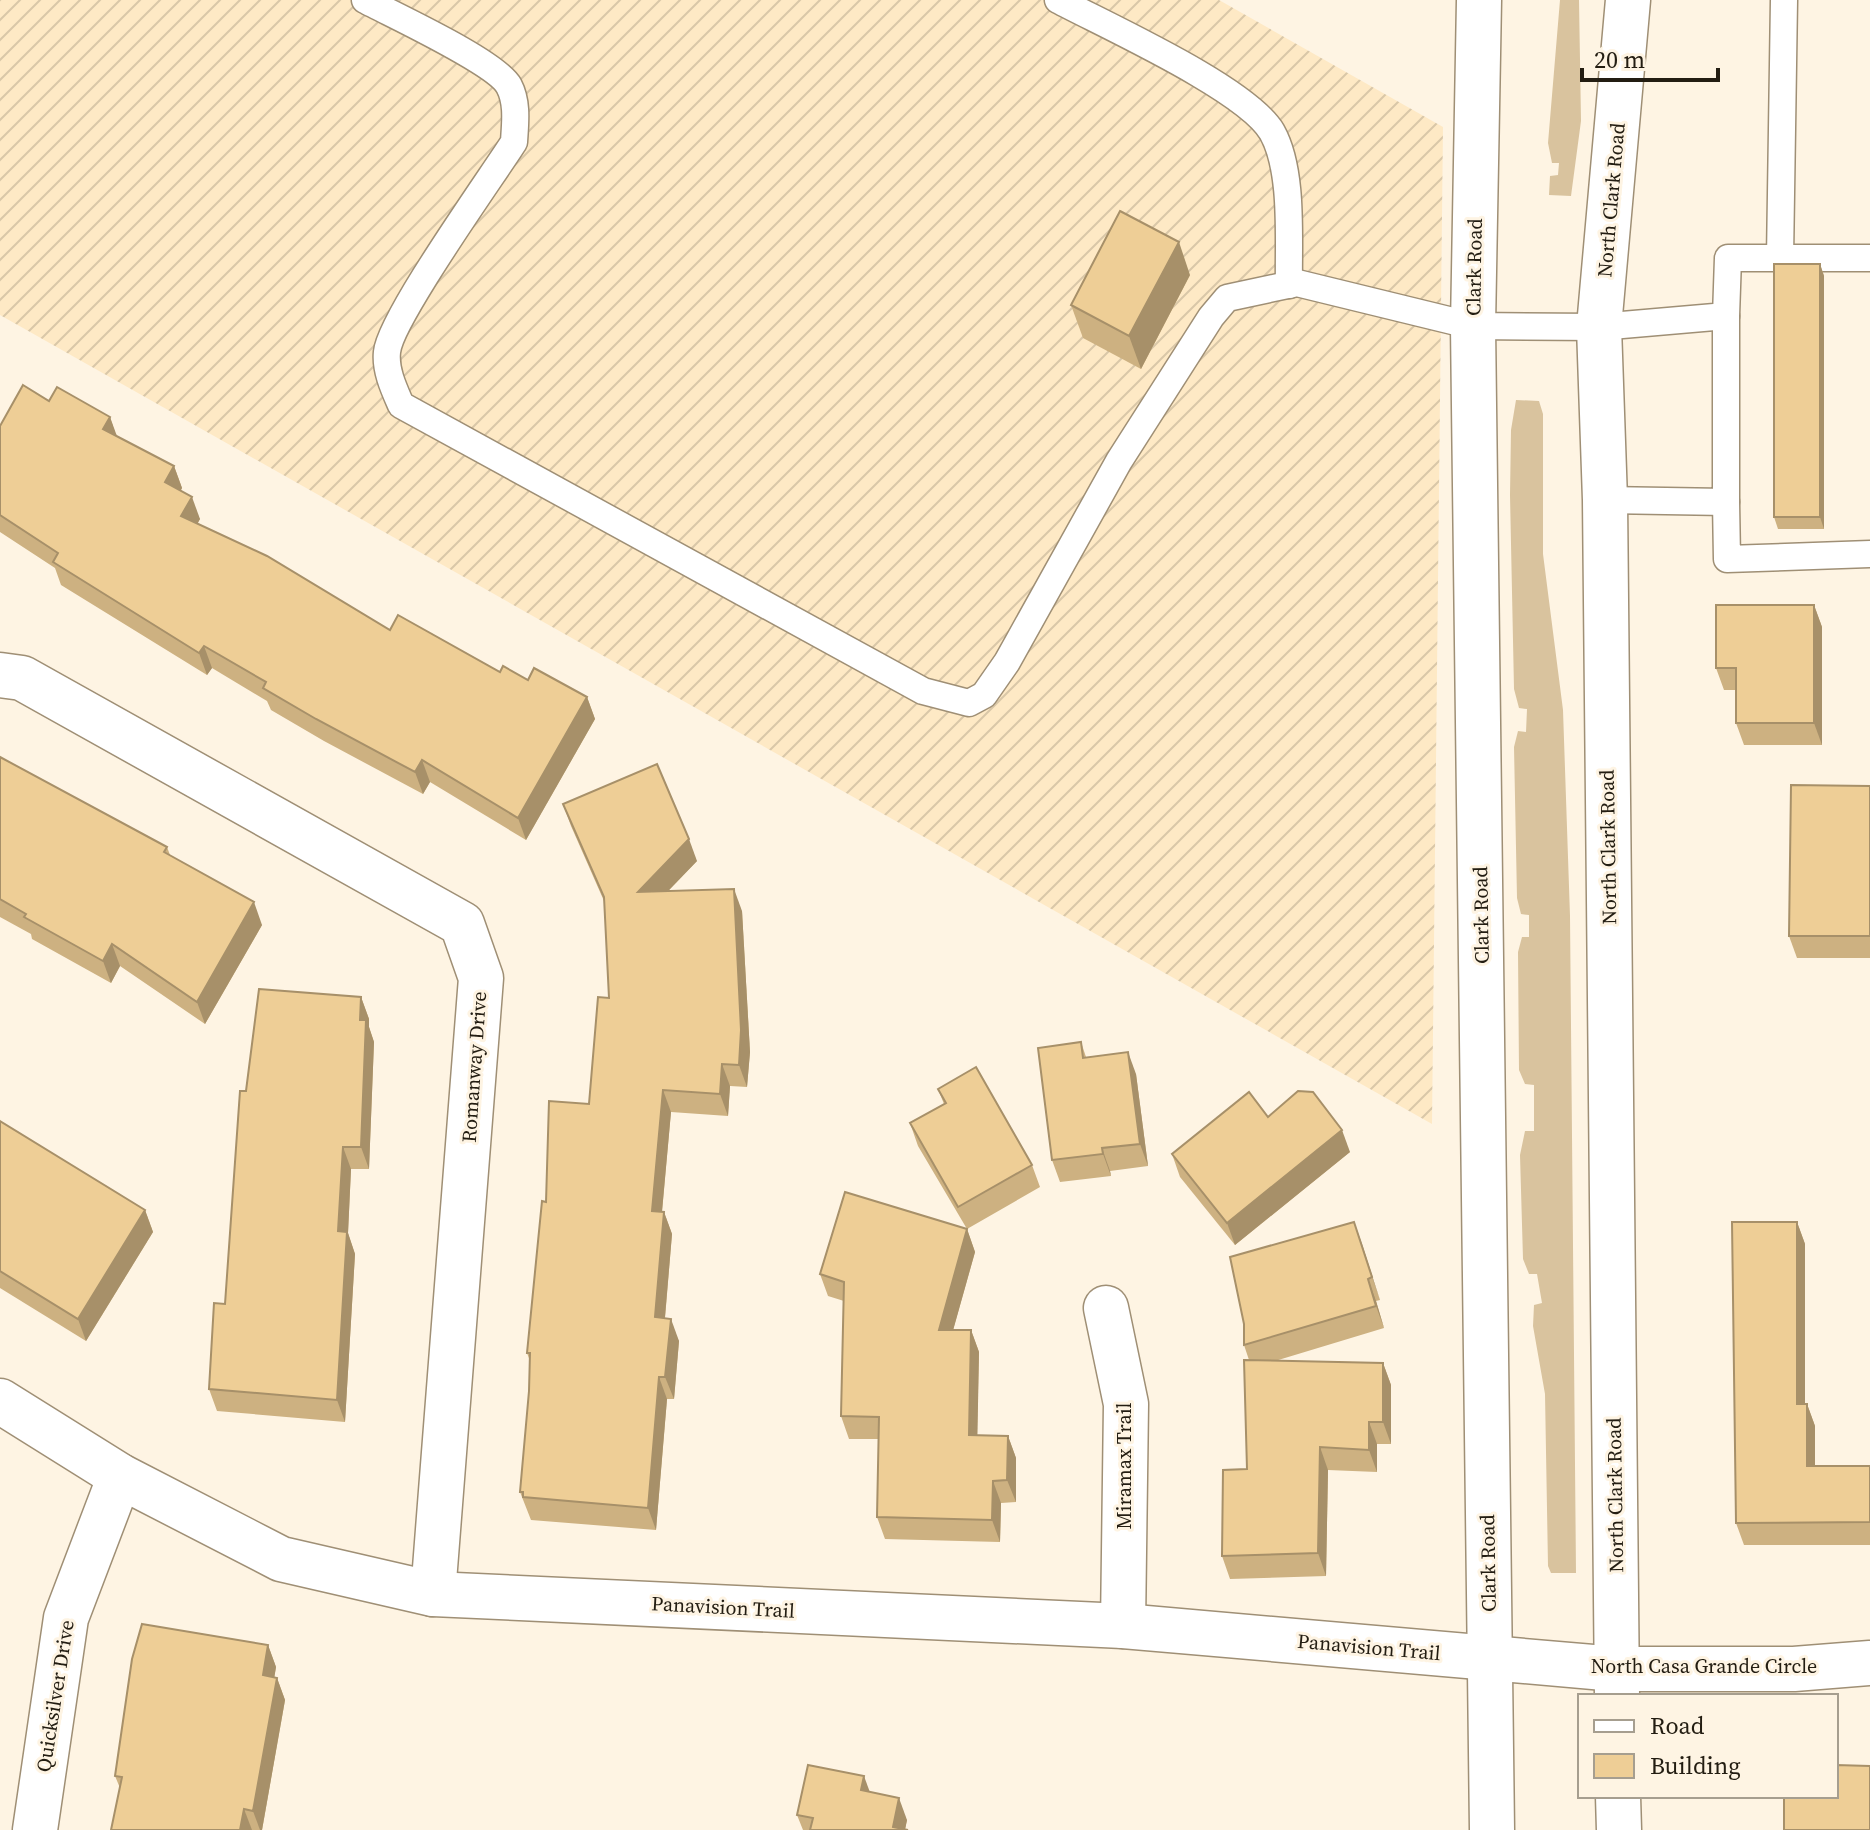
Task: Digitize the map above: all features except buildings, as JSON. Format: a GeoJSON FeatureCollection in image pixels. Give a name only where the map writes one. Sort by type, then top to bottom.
{"type":"FeatureCollection","features":[{"type":"Feature","properties":{"kind":"street","name":"Clark Road"},"geometry":{"type":"LineString","coordinates":[[1479,0],[1473,326],[1492,1830]]}},
{"type":"Feature","properties":{"kind":"street","name":"North Clark Road"},"geometry":{"type":"LineString","coordinates":[[1616,1682],[1605,500],[1599,327],[1628,0]]}},
{"type":"Feature","properties":{"kind":"street","name":"Romanway Drive"},"geometry":{"type":"LineString","coordinates":[[0,675],[22,678],[462,924],[481,978],[433,1594]]}},
{"type":"Feature","properties":{"kind":"street","name":"Miramax Trail"},"geometry":{"type":"LineString","coordinates":[[1106,1308],[1126,1404],[1123,1626]]}},
{"type":"Feature","properties":{"kind":"street","name":"Panavision Trail"},"geometry":{"type":"LineString","coordinates":[[0,1401],[120,1476],[281,1559],[433,1594],[1123,1626],[1489,1657]]}},
{"type":"Feature","properties":{"kind":"street","name":"Quicksilver Drive"},"geometry":{"type":"LineString","coordinates":[[35,1830],[66,1618],[120,1476]]}},
{"type":"Feature","properties":{"kind":"street","name":"North Casa Grande Circle"},"geometry":{"type":"LineString","coordinates":[[1489,1657],[1616,1682],[1870,1663]]}},
{"type":"Feature","properties":{"kind":"street"},"geometry":{"type":"LineString","coordinates":[[1618,1798],[1619,1830]]}},
{"type":"Feature","properties":{"kind":"lane"},"geometry":{"type":"LineString","coordinates":[[365,0],[481,63],[509,85],[516,111],[514,142],[409,305],[387,350],[389,375],[401,405],[923,691],[969,703],[984,695],[1119,461],[1211,317],[1227,298],[1297,283],[1473,326],[1599,327],[1726,316]]}},
{"type":"Feature","properties":{"kind":"lane"},"geometry":{"type":"LineString","coordinates":[[1058,0],[1230,92],[1272,132],[1286,181],[1289,285]]}},
{"type":"Feature","properties":{"kind":"lane"},"geometry":{"type":"LineString","coordinates":[[1780,258],[1784,0]]}},
{"type":"Feature","properties":{"kind":"lane"},"geometry":{"type":"LineString","coordinates":[[1870,258],[1728,258],[1726,316],[1727,559],[1870,554]]}},
{"type":"Feature","properties":{"kind":"lane"},"geometry":{"type":"LineString","coordinates":[[1605,500],[1726,502]]}},
{"type":"Feature","properties":{"kind":"shaded area"},"geometry":{"type":"Polygon","coordinates":[[[0,0],[1219,0],[1443,127],[1432,1124],[0,315],[0,0]]]}},
{"type":"Feature","properties":{"kind":"shaded area"},"geometry":{"type":"Polygon","coordinates":[[[1560,0],[1579,0],[1581,121],[1571,196],[1549,195],[1550,176],[1558,175],[1559,163],[1552,163],[1548,143],[1560,0]]]}},
{"type":"Feature","properties":{"kind":"shaded area"},"geometry":{"type":"Polygon","coordinates":[[[1516,400],[1539,401],[1543,414],[1543,554],[1563,710],[1570,916],[1576,1573],[1551,1573],[1548,1566],[1545,1394],[1533,1326],[1534,1305],[1542,1303],[1537,1274],[1529,1274],[1523,1259],[1520,1155],[1525,1131],[1534,1131],[1534,1085],[1525,1084],[1519,1070],[1518,952],[1522,937],[1529,937],[1529,915],[1521,914],[1517,898],[1514,747],[1518,731],[1526,732],[1527,709],[1519,708],[1514,689],[1510,495],[1511,430],[1516,400]]]}}]}
